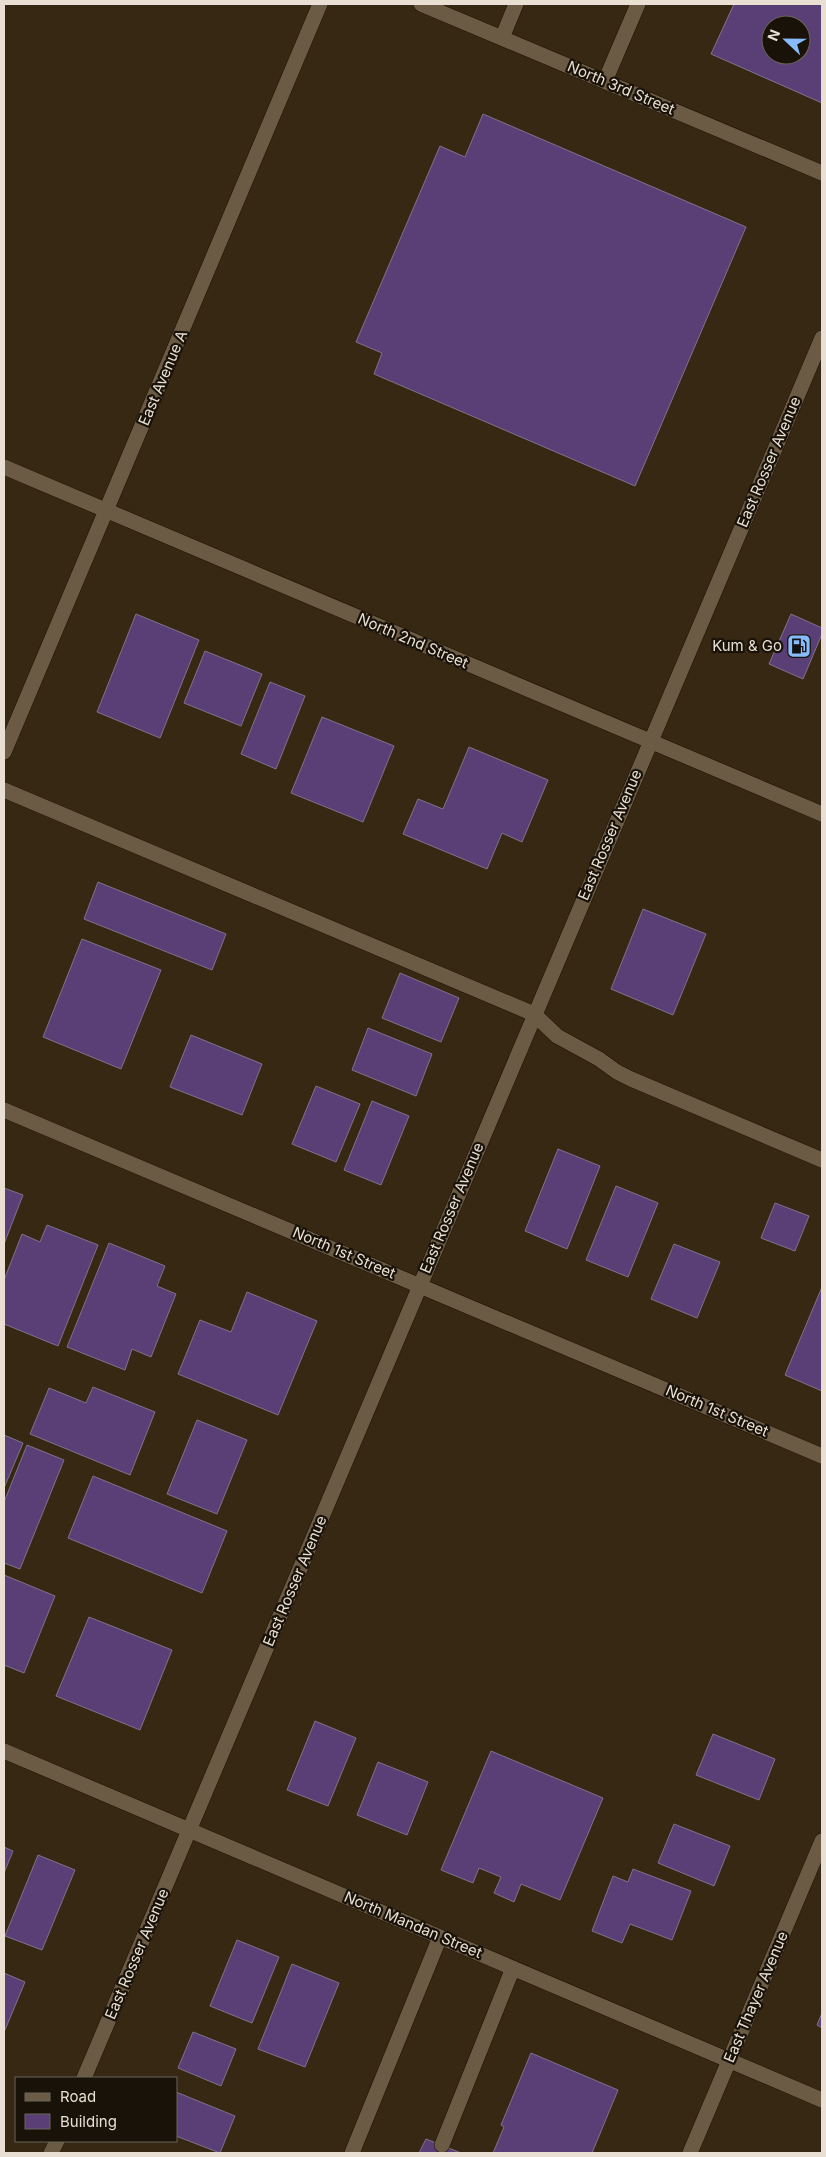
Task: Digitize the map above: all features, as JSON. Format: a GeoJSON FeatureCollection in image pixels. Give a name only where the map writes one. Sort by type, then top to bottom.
{"type":"FeatureCollection","features":[{"type":"Feature","properties":{"kind":"street","name":"East Avenue A"},"geometry":{"type":"LineString","coordinates":[[4,752],[320,4]]}},
{"type":"Feature","properties":{"kind":"street","name":"North 3rd Street"},"geometry":{"type":"LineString","coordinates":[[423,4],[822,173]]}},
{"type":"Feature","properties":{"kind":"street"},"geometry":{"type":"LineString","coordinates":[[502,38],[516,4]]}},
{"type":"Feature","properties":{"kind":"street"},"geometry":{"type":"LineString","coordinates":[[605,81],[638,4]]}},
{"type":"Feature","properties":{"kind":"street","name":"East Rosser Avenue"},"geometry":{"type":"LineString","coordinates":[[84,2077],[822,338]]}},
{"type":"Feature","properties":{"kind":"street","name":"North 2nd Street"},"geometry":{"type":"LineString","coordinates":[[4,467],[822,814]]}},
{"type":"Feature","properties":{"kind":"street"},"geometry":{"type":"LineString","coordinates":[[4,790],[534,1014],[557,1036],[599,1059],[617,1072],[822,1160]]}},
{"type":"Feature","properties":{"kind":"street","name":"North 1st Street"},"geometry":{"type":"LineString","coordinates":[[4,1110],[822,1456]]}},
{"type":"Feature","properties":{"kind":"street","name":"North Mandan Street"},"geometry":{"type":"LineString","coordinates":[[4,1750],[822,2100]]}},
{"type":"Feature","properties":{"kind":"street","name":"East Thayer Avenue"},"geometry":{"type":"LineString","coordinates":[[690,2153],[822,1841]]}},
{"type":"Feature","properties":{"kind":"street"},"geometry":{"type":"LineString","coordinates":[[352,2153],[440,1937]]}},
{"type":"Feature","properties":{"kind":"street"},"geometry":{"type":"LineString","coordinates":[[442,2145],[513,1968]]}},
{"type":"Feature","properties":{"kind":"building"},"geometry":{"type":"Polygon","coordinates":[[[734,4],[822,4],[822,103],[711,54],[734,4]]]}},
{"type":"Feature","properties":{"kind":"building"},"geometry":{"type":"Polygon","coordinates":[[[483,114],[746,227],[635,486],[374,374],[382,353],[356,342],[440,146],[465,157],[483,114]]]}},
{"type":"Feature","properties":{"kind":"building"},"geometry":{"type":"Polygon","coordinates":[[[136,614],[199,640],[160,738],[97,712],[136,614]]]}},
{"type":"Feature","properties":{"kind":"building"},"geometry":{"type":"Polygon","coordinates":[[[791,614],[822,628],[822,634],[803,679],[769,664],[791,614]]]}},
{"type":"Feature","properties":{"kind":"building"},"geometry":{"type":"Polygon","coordinates":[[[205,651],[262,674],[241,726],[184,703],[205,651]]]}},
{"type":"Feature","properties":{"kind":"building"},"geometry":{"type":"Polygon","coordinates":[[[270,682],[305,696],[276,769],[241,754],[270,682]]]}},
{"type":"Feature","properties":{"kind":"building"},"geometry":{"type":"Polygon","coordinates":[[[322,717],[394,746],[363,822],[291,793],[322,717]]]}},
{"type":"Feature","properties":{"kind":"building"},"geometry":{"type":"Polygon","coordinates":[[[469,747],[548,780],[522,842],[502,833],[487,869],[403,834],[418,799],[443,809],[469,747]]]}},
{"type":"Feature","properties":{"kind":"building"},"geometry":{"type":"Polygon","coordinates":[[[98,882],[226,934],[212,970],[84,919],[98,882]]]}},
{"type":"Feature","properties":{"kind":"building"},"geometry":{"type":"Polygon","coordinates":[[[643,909],[706,934],[673,1015],[611,989],[643,909]]]}},
{"type":"Feature","properties":{"kind":"building"},"geometry":{"type":"Polygon","coordinates":[[[82,939],[161,970],[121,1069],[43,1037],[82,939]]]}},
{"type":"Feature","properties":{"kind":"building"},"geometry":{"type":"Polygon","coordinates":[[[400,973],[459,998],[441,1042],[382,1018],[400,973]]]}},
{"type":"Feature","properties":{"kind":"building"},"geometry":{"type":"Polygon","coordinates":[[[368,1028],[432,1054],[416,1096],[352,1070],[368,1028]]]}},
{"type":"Feature","properties":{"kind":"building"},"geometry":{"type":"Polygon","coordinates":[[[191,1035],[262,1064],[242,1115],[170,1087],[191,1035]]]}},
{"type":"Feature","properties":{"kind":"building"},"geometry":{"type":"Polygon","coordinates":[[[316,1086],[360,1104],[336,1162],[292,1144],[316,1086]]]}},
{"type":"Feature","properties":{"kind":"building"},"geometry":{"type":"Polygon","coordinates":[[[372,1101],[409,1116],[381,1185],[344,1170],[372,1101]]]}},
{"type":"Feature","properties":{"kind":"building"},"geometry":{"type":"Polygon","coordinates":[[[558,1149],[600,1166],[567,1249],[525,1231],[558,1149]]]}},
{"type":"Feature","properties":{"kind":"building"},"geometry":{"type":"Polygon","coordinates":[[[616,1186],[658,1203],[628,1277],[586,1260],[616,1186]]]}},
{"type":"Feature","properties":{"kind":"building"},"geometry":{"type":"Polygon","coordinates":[[[4,1188],[23,1195],[4,1244],[4,1188]]]}},
{"type":"Feature","properties":{"kind":"building"},"geometry":{"type":"Polygon","coordinates":[[[775,1203],[809,1216],[795,1251],[761,1238],[775,1203]]]}},
{"type":"Feature","properties":{"kind":"building"},"geometry":{"type":"Polygon","coordinates":[[[47,1225],[98,1245],[58,1346],[4,1324],[4,1280],[22,1234],[40,1242],[47,1225]]]}},
{"type":"Feature","properties":{"kind":"building"},"geometry":{"type":"Polygon","coordinates":[[[109,1243],[165,1266],[157,1286],[176,1294],[151,1357],[132,1349],[125,1370],[67,1347],[109,1243]]]}},
{"type":"Feature","properties":{"kind":"building"},"geometry":{"type":"Polygon","coordinates":[[[674,1244],[720,1262],[697,1318],[651,1299],[674,1244]]]}},
{"type":"Feature","properties":{"kind":"building"},"geometry":{"type":"Polygon","coordinates":[[[822,1287],[822,1391],[785,1375],[822,1287]]]}},
{"type":"Feature","properties":{"kind":"building"},"geometry":{"type":"Polygon","coordinates":[[[247,1292],[317,1321],[278,1415],[178,1374],[200,1320],[231,1332],[247,1292]]]}},
{"type":"Feature","properties":{"kind":"building"},"geometry":{"type":"Polygon","coordinates":[[[93,1387],[155,1412],[130,1475],[30,1434],[49,1388],[86,1403],[93,1387]]]}},
{"type":"Feature","properties":{"kind":"building"},"geometry":{"type":"Polygon","coordinates":[[[197,1420],[247,1440],[217,1514],[167,1494],[197,1420]]]}},
{"type":"Feature","properties":{"kind":"building"},"geometry":{"type":"Polygon","coordinates":[[[4,1435],[23,1443],[4,1488],[4,1435]]]}},
{"type":"Feature","properties":{"kind":"building"},"geometry":{"type":"Polygon","coordinates":[[[27,1445],[64,1460],[20,1569],[4,1563],[4,1502],[27,1445]]]}},
{"type":"Feature","properties":{"kind":"building"},"geometry":{"type":"Polygon","coordinates":[[[93,1476],[227,1531],[202,1593],[68,1538],[93,1476]]]}},
{"type":"Feature","properties":{"kind":"building"},"geometry":{"type":"Polygon","coordinates":[[[4,1575],[55,1596],[24,1673],[4,1665],[4,1575]]]}},
{"type":"Feature","properties":{"kind":"building"},"geometry":{"type":"Polygon","coordinates":[[[89,1617],[172,1650],[140,1730],[56,1696],[89,1617]]]}},
{"type":"Feature","properties":{"kind":"building"},"geometry":{"type":"Polygon","coordinates":[[[315,1721],[356,1738],[328,1806],[287,1790],[315,1721]]]}},
{"type":"Feature","properties":{"kind":"building"},"geometry":{"type":"Polygon","coordinates":[[[713,1734],[775,1759],[759,1800],[696,1775],[713,1734]]]}},
{"type":"Feature","properties":{"kind":"building"},"geometry":{"type":"Polygon","coordinates":[[[491,1751],[603,1798],[560,1900],[521,1884],[514,1902],[494,1893],[501,1877],[479,1868],[473,1883],[441,1870],[491,1751]]]}},
{"type":"Feature","properties":{"kind":"building"},"geometry":{"type":"Polygon","coordinates":[[[378,1762],[428,1782],[407,1835],[357,1815],[378,1762]]]}},
{"type":"Feature","properties":{"kind":"building"},"geometry":{"type":"Polygon","coordinates":[[[674,1824],[730,1846],[714,1886],[658,1863],[674,1824]]]}},
{"type":"Feature","properties":{"kind":"building"},"geometry":{"type":"Polygon","coordinates":[[[4,1847],[13,1851],[4,1873],[4,1847]]]}},
{"type":"Feature","properties":{"kind":"building"},"geometry":{"type":"Polygon","coordinates":[[[38,1855],[75,1870],[42,1950],[5,1936],[38,1855]]]}},
{"type":"Feature","properties":{"kind":"building"},"geometry":{"type":"Polygon","coordinates":[[[633,1869],[691,1891],[672,1940],[630,1924],[622,1943],[592,1931],[613,1876],[628,1882],[633,1869]]]}},
{"type":"Feature","properties":{"kind":"building"},"geometry":{"type":"Polygon","coordinates":[[[237,1940],[279,1957],[252,2023],[210,2006],[237,1940]]]}},
{"type":"Feature","properties":{"kind":"building"},"geometry":{"type":"Polygon","coordinates":[[[292,1964],[339,1983],[305,2067],[258,2049],[292,1964]]]}},
{"type":"Feature","properties":{"kind":"building"},"geometry":{"type":"Polygon","coordinates":[[[4,1973],[25,1982],[5,2030],[4,2029],[4,1973]]]}},
{"type":"Feature","properties":{"kind":"building"},"geometry":{"type":"Polygon","coordinates":[[[822,2013],[822,2028],[817,2025],[822,2013]]]}},
{"type":"Feature","properties":{"kind":"building"},"geometry":{"type":"Polygon","coordinates":[[[193,2032],[236,2049],[221,2086],[178,2068],[193,2032]]]}},
{"type":"Feature","properties":{"kind":"building"},"geometry":{"type":"Polygon","coordinates":[[[531,2053],[618,2090],[592,2153],[493,2153],[504,2127],[501,2125],[531,2053]]]}},
{"type":"Feature","properties":{"kind":"building"},"geometry":{"type":"Polygon","coordinates":[[[178,2093],[235,2116],[220,2153],[178,2137],[178,2093]]]}},
{"type":"Feature","properties":{"kind":"building"},"geometry":{"type":"Polygon","coordinates":[[[426,2139],[461,2153],[419,2153],[426,2139]]]}},
{"type":"Feature","properties":{"kind":"place","name":"Kum & Go"},"geometry":{"type":"Point","coordinates":[799,646]}}]}
